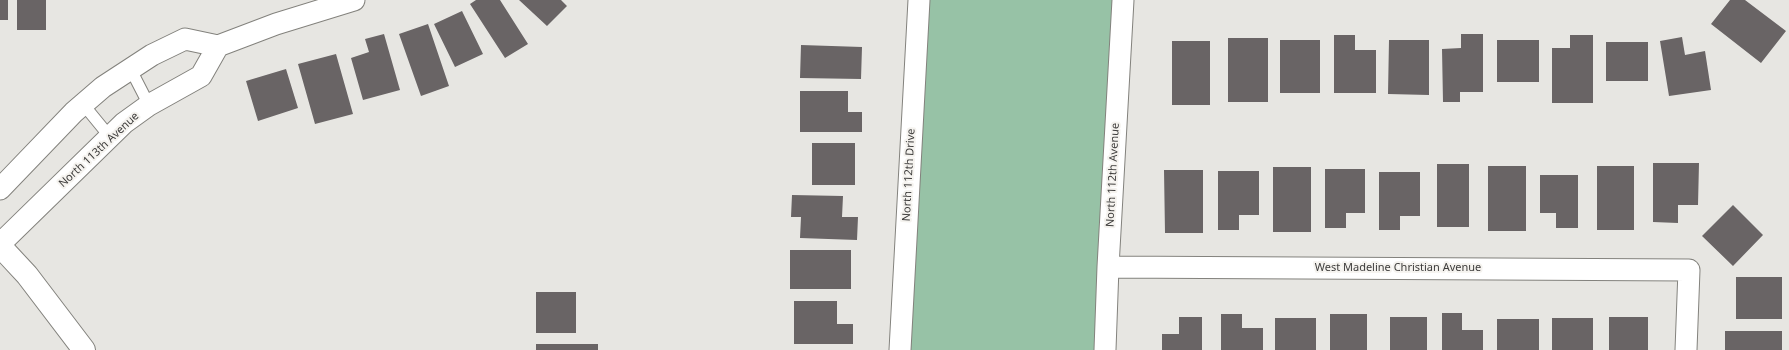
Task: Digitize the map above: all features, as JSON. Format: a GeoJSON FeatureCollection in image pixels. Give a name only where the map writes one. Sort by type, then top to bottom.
{"type":"FeatureCollection","features":[{"type":"Feature","properties":{"kind":"street"},"geometry":{"type":"LineString","coordinates":[[0,189],[83,104],[130,68],[152,55],[185,39],[218,46],[276,24],[354,0]]}},
{"type":"Feature","properties":{"kind":"street","name":"North 112th Drive"},"geometry":{"type":"LineString","coordinates":[[900,350],[919,0]]}},
{"type":"Feature","properties":{"kind":"street","name":"North 112th Avenue"},"geometry":{"type":"LineString","coordinates":[[1105,350],[1108,267],[1123,0]]}},
{"type":"Feature","properties":{"kind":"street","name":"North 113th Avenue"},"geometry":{"type":"LineString","coordinates":[[0,245],[110,137],[149,105],[201,76],[218,46]]}},
{"type":"Feature","properties":{"kind":"street"},"geometry":{"type":"LineString","coordinates":[[0,245],[36,286],[84,350]]}},
{"type":"Feature","properties":{"kind":"street","name":"West Madeline Christian Avenue"},"geometry":{"type":"LineString","coordinates":[[1108,267],[1689,270],[1686,350]]}},
{"type":"Feature","properties":{"kind":"lane"},"geometry":{"type":"LineString","coordinates":[[130,68],[149,105]]}},
{"type":"Feature","properties":{"kind":"lane"},"geometry":{"type":"LineString","coordinates":[[83,104],[110,137]]}},
{"type":"Feature","properties":{"kind":"green space"},"geometry":{"type":"Polygon","coordinates":[[[919,0],[1123,0],[1105,350],[900,350],[919,0]]]}},
{"type":"Feature","properties":{"kind":"building"},"geometry":{"type":"Polygon","coordinates":[[[0,0],[8,0],[8,20],[0,20],[0,0]]]}},
{"type":"Feature","properties":{"kind":"building"},"geometry":{"type":"Polygon","coordinates":[[[17,0],[46,0],[46,30],[17,30],[17,0]]]}},
{"type":"Feature","properties":{"kind":"building"},"geometry":{"type":"Polygon","coordinates":[[[476,0],[500,0],[528,44],[505,58],[470,4],[476,0]]]}},
{"type":"Feature","properties":{"kind":"building"},"geometry":{"type":"Polygon","coordinates":[[[519,0],[561,0],[567,6],[547,26],[519,0]]]}},
{"type":"Feature","properties":{"kind":"building"},"geometry":{"type":"Polygon","coordinates":[[[1730,0],[1745,0],[1786,31],[1761,63],[1711,24],[1730,0]]]}},
{"type":"Feature","properties":{"kind":"building"},"geometry":{"type":"Polygon","coordinates":[[[462,11],[483,54],[455,67],[434,24],[462,11]]]}},
{"type":"Feature","properties":{"kind":"building"},"geometry":{"type":"Polygon","coordinates":[[[428,24],[449,86],[421,96],[399,34],[428,24]]]}},
{"type":"Feature","properties":{"kind":"building"},"geometry":{"type":"Polygon","coordinates":[[[384,34],[400,90],[363,100],[351,58],[369,52],[365,39],[384,34]]]}},
{"type":"Feature","properties":{"kind":"building"},"geometry":{"type":"Polygon","coordinates":[[[1461,34],[1483,34],[1483,92],[1460,92],[1460,102],[1443,102],[1442,49],[1461,48],[1461,34]]]}},
{"type":"Feature","properties":{"kind":"building"},"geometry":{"type":"Polygon","coordinates":[[[1334,35],[1355,35],[1355,50],[1376,50],[1376,93],[1334,93],[1334,35]]]}},
{"type":"Feature","properties":{"kind":"building"},"geometry":{"type":"Polygon","coordinates":[[[1570,35],[1593,35],[1593,103],[1552,103],[1552,48],[1570,48],[1570,35]]]}},
{"type":"Feature","properties":{"kind":"building"},"geometry":{"type":"Polygon","coordinates":[[[1682,37],[1685,55],[1705,51],[1711,90],[1669,96],[1660,41],[1682,37]]]}},
{"type":"Feature","properties":{"kind":"building"},"geometry":{"type":"Polygon","coordinates":[[[1228,38],[1268,38],[1268,102],[1228,102],[1228,38]]]}},
{"type":"Feature","properties":{"kind":"building"},"geometry":{"type":"Polygon","coordinates":[[[1280,40],[1320,40],[1320,93],[1280,93],[1280,40]]]}},
{"type":"Feature","properties":{"kind":"building"},"geometry":{"type":"Polygon","coordinates":[[[1389,40],[1429,40],[1429,95],[1388,94],[1389,40]]]}},
{"type":"Feature","properties":{"kind":"building"},"geometry":{"type":"Polygon","coordinates":[[[1497,40],[1539,40],[1539,82],[1497,82],[1497,40]]]}},
{"type":"Feature","properties":{"kind":"building"},"geometry":{"type":"Polygon","coordinates":[[[1172,41],[1210,41],[1210,105],[1172,105],[1172,41]]]}},
{"type":"Feature","properties":{"kind":"building"},"geometry":{"type":"Polygon","coordinates":[[[1606,42],[1648,42],[1648,81],[1606,81],[1606,42]]]}},
{"type":"Feature","properties":{"kind":"building"},"geometry":{"type":"Polygon","coordinates":[[[801,45],[862,47],[861,79],[800,78],[801,45]]]}},
{"type":"Feature","properties":{"kind":"building"},"geometry":{"type":"Polygon","coordinates":[[[336,54],[353,114],[315,124],[298,64],[336,54]]]}},
{"type":"Feature","properties":{"kind":"building"},"geometry":{"type":"Polygon","coordinates":[[[286,69],[298,108],[258,121],[246,81],[286,69]]]}},
{"type":"Feature","properties":{"kind":"building"},"geometry":{"type":"Polygon","coordinates":[[[800,91],[848,91],[848,112],[862,112],[862,132],[800,132],[800,91]]]}},
{"type":"Feature","properties":{"kind":"building"},"geometry":{"type":"Polygon","coordinates":[[[812,143],[855,143],[855,185],[812,185],[812,143]]]}},
{"type":"Feature","properties":{"kind":"building"},"geometry":{"type":"Polygon","coordinates":[[[1653,163],[1699,163],[1698,205],[1678,205],[1678,223],[1653,222],[1653,163]]]}},
{"type":"Feature","properties":{"kind":"building"},"geometry":{"type":"Polygon","coordinates":[[[1437,164],[1469,164],[1469,227],[1437,227],[1437,164]]]}},
{"type":"Feature","properties":{"kind":"building"},"geometry":{"type":"Polygon","coordinates":[[[1488,166],[1526,166],[1526,231],[1488,231],[1488,166]]]}},
{"type":"Feature","properties":{"kind":"building"},"geometry":{"type":"Polygon","coordinates":[[[1597,166],[1634,166],[1634,230],[1597,230],[1597,166]]]}},
{"type":"Feature","properties":{"kind":"building"},"geometry":{"type":"Polygon","coordinates":[[[1273,167],[1311,167],[1311,232],[1273,232],[1273,167]]]}},
{"type":"Feature","properties":{"kind":"building"},"geometry":{"type":"Polygon","coordinates":[[[1325,169],[1365,169],[1365,213],[1346,213],[1346,228],[1325,228],[1325,169]]]}},
{"type":"Feature","properties":{"kind":"building"},"geometry":{"type":"Polygon","coordinates":[[[1164,170],[1203,170],[1203,233],[1165,233],[1164,170]]]}},
{"type":"Feature","properties":{"kind":"building"},"geometry":{"type":"Polygon","coordinates":[[[1218,171],[1259,171],[1259,215],[1239,215],[1239,230],[1218,230],[1218,171]]]}},
{"type":"Feature","properties":{"kind":"building"},"geometry":{"type":"Polygon","coordinates":[[[1379,172],[1420,172],[1420,216],[1400,216],[1400,230],[1379,230],[1379,172]]]}},
{"type":"Feature","properties":{"kind":"building"},"geometry":{"type":"Polygon","coordinates":[[[1540,175],[1578,175],[1578,228],[1556,228],[1556,213],[1540,213],[1540,175]]]}},
{"type":"Feature","properties":{"kind":"building"},"geometry":{"type":"Polygon","coordinates":[[[792,195],[843,196],[842,217],[858,217],[857,240],[800,238],[801,217],[791,217],[792,195]]]}},
{"type":"Feature","properties":{"kind":"building"},"geometry":{"type":"Polygon","coordinates":[[[1733,205],[1763,235],[1733,266],[1702,236],[1733,205]]]}},
{"type":"Feature","properties":{"kind":"building"},"geometry":{"type":"Polygon","coordinates":[[[790,250],[851,250],[851,289],[790,289],[790,250]]]}},
{"type":"Feature","properties":{"kind":"building"},"geometry":{"type":"Polygon","coordinates":[[[1736,277],[1782,277],[1782,319],[1736,319],[1736,277]]]}},
{"type":"Feature","properties":{"kind":"building"},"geometry":{"type":"Polygon","coordinates":[[[536,292],[576,292],[576,333],[536,333],[536,292]]]}},
{"type":"Feature","properties":{"kind":"building"},"geometry":{"type":"Polygon","coordinates":[[[794,301],[837,301],[837,324],[853,324],[853,344],[794,344],[794,301]]]}},
{"type":"Feature","properties":{"kind":"building"},"geometry":{"type":"Polygon","coordinates":[[[1442,313],[1462,313],[1462,330],[1483,330],[1483,350],[1442,350],[1442,313]]]}},
{"type":"Feature","properties":{"kind":"building"},"geometry":{"type":"Polygon","coordinates":[[[1221,314],[1242,314],[1242,328],[1263,328],[1263,350],[1221,350],[1221,314]]]}},
{"type":"Feature","properties":{"kind":"building"},"geometry":{"type":"Polygon","coordinates":[[[1330,314],[1367,314],[1367,350],[1330,350],[1330,314]]]}},
{"type":"Feature","properties":{"kind":"building"},"geometry":{"type":"Polygon","coordinates":[[[1179,317],[1202,317],[1202,350],[1162,350],[1162,334],[1179,334],[1179,317]]]}},
{"type":"Feature","properties":{"kind":"building"},"geometry":{"type":"Polygon","coordinates":[[[1390,317],[1427,317],[1427,350],[1390,350],[1390,317]]]}},
{"type":"Feature","properties":{"kind":"building"},"geometry":{"type":"Polygon","coordinates":[[[1609,317],[1648,317],[1648,350],[1609,350],[1609,317]]]}},
{"type":"Feature","properties":{"kind":"building"},"geometry":{"type":"Polygon","coordinates":[[[1275,318],[1316,318],[1316,350],[1275,350],[1275,318]]]}},
{"type":"Feature","properties":{"kind":"building"},"geometry":{"type":"Polygon","coordinates":[[[1552,318],[1593,318],[1593,350],[1552,350],[1552,318]]]}},
{"type":"Feature","properties":{"kind":"building"},"geometry":{"type":"Polygon","coordinates":[[[1497,319],[1539,319],[1539,350],[1497,350],[1497,319]]]}},
{"type":"Feature","properties":{"kind":"building"},"geometry":{"type":"Polygon","coordinates":[[[1725,331],[1782,331],[1782,350],[1725,350],[1725,331]]]}},
{"type":"Feature","properties":{"kind":"building"},"geometry":{"type":"Polygon","coordinates":[[[536,344],[598,344],[598,350],[536,350],[536,344]]]}}]}
